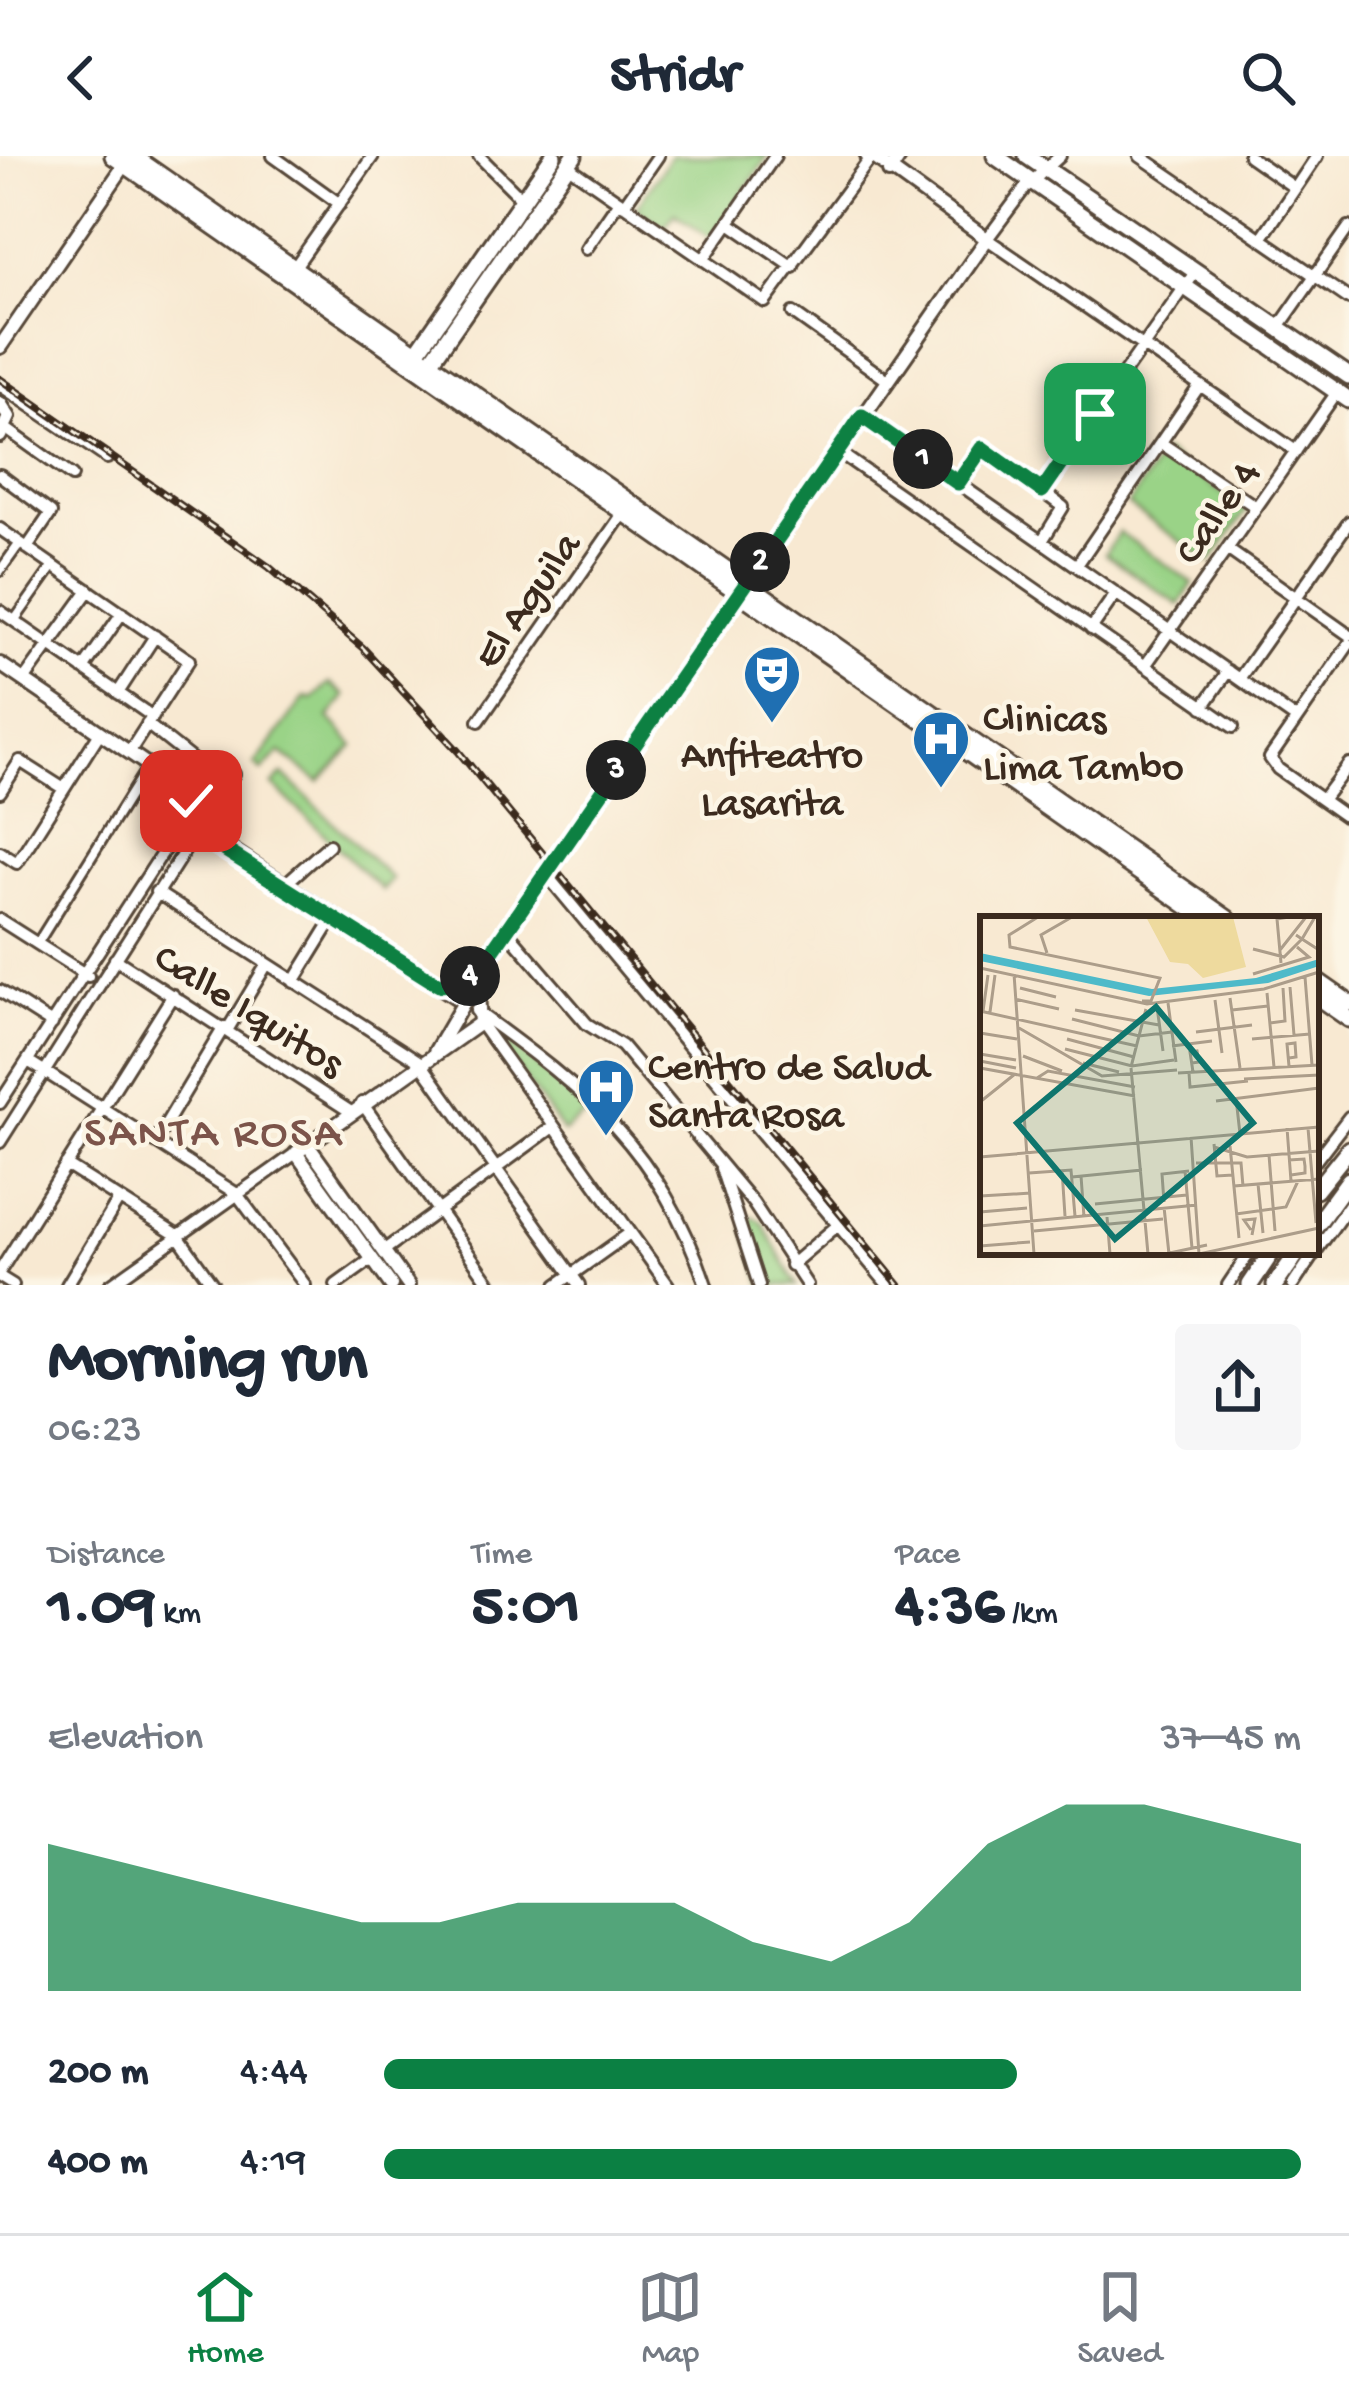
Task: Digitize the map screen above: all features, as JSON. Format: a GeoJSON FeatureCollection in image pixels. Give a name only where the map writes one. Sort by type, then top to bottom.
{"type":"FeatureCollection","features":[{"type":"Feature","properties":{"kind":"main road"},"geometry":{"type":"LineString","coordinates":[[995,156],[1343,396]]}},
{"type":"Feature","properties":{"kind":"main road"},"geometry":{"type":"LineString","coordinates":[[1027,156],[1349,376]]}},
{"type":"Feature","properties":{"kind":"main road"},"geometry":{"type":"LineString","coordinates":[[125,158],[1202,916]]}},
{"type":"Feature","properties":{"kind":"main road"},"geometry":{"type":"LineString","coordinates":[[420,363],[523,200],[565,159]]}},
{"type":"Feature","properties":{"kind":"main road"},"geometry":{"type":"LineString","coordinates":[[420,363],[565,159]]}},
{"type":"Feature","properties":{"kind":"main road"},"geometry":{"type":"LineString","coordinates":[[420,363],[624,512],[1224,916]]}},
{"type":"Feature","properties":{"kind":"main road"},"geometry":{"type":"LineString","coordinates":[[1319,982],[1349,1003]]}},
{"type":"Feature","properties":{"kind":"main road"},"geometry":{"type":"LineString","coordinates":[[1319,998],[1349,1019]]}},
{"type":"Feature","properties":{"kind":"main road"},"geometry":{"type":"LineString","coordinates":[[1319,1186],[1349,1149]]}},
{"type":"Feature","properties":{"kind":"main road"},"geometry":{"type":"LineString","coordinates":[[1319,1221],[1349,1180]]}},
{"type":"Feature","properties":{"kind":"main road"},"geometry":{"type":"LineString","coordinates":[[1250,1285],[1270,1255]]}},
{"type":"Feature","properties":{"kind":"main road"},"geometry":{"type":"LineString","coordinates":[[1276,1285],[1296,1255]]}},
{"type":"Feature","properties":{"kind":"street"},"geometry":{"type":"LineString","coordinates":[[273,156],[340,204]]}},
{"type":"Feature","properties":{"kind":"street"},"geometry":{"type":"LineString","coordinates":[[291,273],[373,156]]}},
{"type":"Feature","properties":{"kind":"street"},"geometry":{"type":"LineString","coordinates":[[479,156],[523,200]]}},
{"type":"Feature","properties":{"kind":"street"},"geometry":{"type":"LineString","coordinates":[[586,249],[658,156]]}},
{"type":"Feature","properties":{"kind":"street"},"geometry":{"type":"LineString","coordinates":[[703,260],[775,156]]}},
{"type":"Feature","properties":{"kind":"street"},"geometry":{"type":"LineString","coordinates":[[889,172],[900,156]]}},
{"type":"Feature","properties":{"kind":"street"},"geometry":{"type":"LineString","coordinates":[[435,1052],[506,930],[837,451],[987,239],[1060,156]]}},
{"type":"Feature","properties":{"kind":"street"},"geometry":{"type":"LineString","coordinates":[[1140,156],[1349,299]]}},
{"type":"Feature","properties":{"kind":"street"},"geometry":{"type":"LineString","coordinates":[[1249,156],[1295,188]]}},
{"type":"Feature","properties":{"kind":"street"},"geometry":{"type":"LineString","coordinates":[[1261,239],[1317,156]]}},
{"type":"Feature","properties":{"kind":"street"},"geometry":{"type":"LineString","coordinates":[[565,159],[765,302],[870,157],[1296,451]]}},
{"type":"Feature","properties":{"kind":"street"},"geometry":{"type":"LineString","coordinates":[[0,347],[125,158]]}},
{"type":"Feature","properties":{"kind":"street"},"geometry":{"type":"LineString","coordinates":[[729,223],[793,267]]}},
{"type":"Feature","properties":{"kind":"street"},"geometry":{"type":"LineString","coordinates":[[1279,327],[1349,227]]}},
{"type":"Feature","properties":{"kind":"street"},"geometry":{"type":"LineString","coordinates":[[1042,491],[1196,271]]}},
{"type":"Feature","properties":{"kind":"street"},"geometry":{"type":"LineString","coordinates":[[794,313],[887,380]]}},
{"type":"Feature","properties":{"kind":"street"},"geometry":{"type":"LineString","coordinates":[[0,385],[106,458]]}},
{"type":"Feature","properties":{"kind":"street"},"geometry":{"type":"LineString","coordinates":[[1077,566],[1201,386]]}},
{"type":"Feature","properties":{"kind":"street","name":"Calle 4"},"geometry":{"type":"LineString","coordinates":[[1144,666],[1296,451],[1343,396]]}},
{"type":"Feature","properties":{"kind":"street"},"geometry":{"type":"LineString","coordinates":[[0,403],[8,412],[2,430],[72,476]]}},
{"type":"Feature","properties":{"kind":"street"},"geometry":{"type":"LineString","coordinates":[[862,416],[1296,719]]}},
{"type":"Feature","properties":{"kind":"street"},"geometry":{"type":"LineString","coordinates":[[1161,442],[1256,507]]}},
{"type":"Feature","properties":{"kind":"street"},"geometry":{"type":"LineString","coordinates":[[958,483],[982,448],[1064,508],[1042,542]]}},
{"type":"Feature","properties":{"kind":"street"},"geometry":{"type":"LineString","coordinates":[[837,451],[1233,727]]}},
{"type":"Feature","properties":{"kind":"street"},"geometry":{"type":"LineString","coordinates":[[0,475],[51,513],[0,571]]}},
{"type":"Feature","properties":{"kind":"street","name":"El Aguila"},"geometry":{"type":"LineString","coordinates":[[479,721],[624,512]]}},
{"type":"Feature","properties":{"kind":"street"},"geometry":{"type":"LineString","coordinates":[[1203,706],[1295,597],[1349,522]]}},
{"type":"Feature","properties":{"kind":"street"},"geometry":{"type":"LineString","coordinates":[[0,530],[189,663],[130,751]]}},
{"type":"Feature","properties":{"kind":"street"},"geometry":{"type":"LineString","coordinates":[[1227,549],[1349,640],[1270,758],[1349,819]]}},
{"type":"Feature","properties":{"kind":"street"},"geometry":{"type":"LineString","coordinates":[[14,621],[52,566]]}},
{"type":"Feature","properties":{"kind":"street"},"geometry":{"type":"LineString","coordinates":[[24,680],[88,590]]}},
{"type":"Feature","properties":{"kind":"street"},"geometry":{"type":"LineString","coordinates":[[1091,629],[1116,593]]}},
{"type":"Feature","properties":{"kind":"street"},"geometry":{"type":"LineString","coordinates":[[0,611],[118,693],[195,762],[234,774]]}},
{"type":"Feature","properties":{"kind":"street"},"geometry":{"type":"LineString","coordinates":[[83,669],[122,613]]}},
{"type":"Feature","properties":{"kind":"street"},"geometry":{"type":"LineString","coordinates":[[118,693],[155,636]]}},
{"type":"Feature","properties":{"kind":"street"},"geometry":{"type":"LineString","coordinates":[[0,664],[210,810],[209,821],[156,892],[0,1142]]}},
{"type":"Feature","properties":{"kind":"street"},"geometry":{"type":"LineString","coordinates":[[0,852],[17,863],[99,734]]}},
{"type":"Feature","properties":{"kind":"street"},"geometry":{"type":"LineString","coordinates":[[0,792],[20,761],[64,789]]}},
{"type":"Feature","properties":{"kind":"street"},"geometry":{"type":"LineString","coordinates":[[1322,800],[1349,764]]}},
{"type":"Feature","properties":{"kind":"street"},"geometry":{"type":"LineString","coordinates":[[37,944],[149,765]]}},
{"type":"Feature","properties":{"kind":"street"},"geometry":{"type":"LineString","coordinates":[[0,1103],[183,821],[182,811],[191,801]]}},
{"type":"Feature","properties":{"kind":"street"},"geometry":{"type":"LineString","coordinates":[[183,821],[464,1002],[631,1140],[675,1204],[706,1285]]}},
{"type":"Feature","properties":{"kind":"street"},"geometry":{"type":"LineString","coordinates":[[284,885],[329,845]]}},
{"type":"Feature","properties":{"kind":"street"},"geometry":{"type":"LineString","coordinates":[[545,873],[888,1285]]}},
{"type":"Feature","properties":{"kind":"street"},"geometry":{"type":"LineString","coordinates":[[156,892],[421,1062],[575,1280]]}},
{"type":"Feature","properties":{"kind":"street"},"geometry":{"type":"LineString","coordinates":[[294,982],[334,917]]}},
{"type":"Feature","properties":{"kind":"street"},"geometry":{"type":"LineString","coordinates":[[0,920],[99,984]]}},
{"type":"Feature","properties":{"kind":"street"},"geometry":{"type":"LineString","coordinates":[[506,930],[587,1024],[622,1046],[758,1211],[807,1285]]}},
{"type":"Feature","properties":{"kind":"street"},"geometry":{"type":"LineString","coordinates":[[439,985],[462,983],[490,954]]}},
{"type":"Feature","properties":{"kind":"street","name":"Calle Iquitos"},"geometry":{"type":"LineString","coordinates":[[115,959],[357,1107],[491,1285]]}},
{"type":"Feature","properties":{"kind":"street"},"geometry":{"type":"LineString","coordinates":[[155,1142],[268,964]]}},
{"type":"Feature","properties":{"kind":"street"},"geometry":{"type":"LineString","coordinates":[[477,978],[482,1019],[668,1285]]}},
{"type":"Feature","properties":{"kind":"street"},"geometry":{"type":"LineString","coordinates":[[0,991],[52,1024]]}},
{"type":"Feature","properties":{"kind":"street"},"geometry":{"type":"LineString","coordinates":[[13,1285],[0,1274],[173,995]]}},
{"type":"Feature","properties":{"kind":"street"},"geometry":{"type":"LineString","coordinates":[[110,1285],[127,1280],[178,1236],[482,1019]]}},
{"type":"Feature","properties":{"kind":"street"},"geometry":{"type":"LineString","coordinates":[[28,1061],[237,1194],[305,1285]]}},
{"type":"Feature","properties":{"kind":"street"},"geometry":{"type":"LineString","coordinates":[[1319,1156],[1349,1117]]}},
{"type":"Feature","properties":{"kind":"street"},"geometry":{"type":"LineString","coordinates":[[336,1285],[553,1126]]}},
{"type":"Feature","properties":{"kind":"street"},"geometry":{"type":"LineString","coordinates":[[301,1148],[377,1255],[391,1285]]}},
{"type":"Feature","properties":{"kind":"street"},"geometry":{"type":"LineString","coordinates":[[718,1160],[759,1285]]}},
{"type":"Feature","properties":{"kind":"street"},"geometry":{"type":"LineString","coordinates":[[66,1165],[178,1236],[213,1285]]}},
{"type":"Feature","properties":{"kind":"street"},"geometry":{"type":"LineString","coordinates":[[67,1285],[119,1199]]}},
{"type":"Feature","properties":{"kind":"street"},"geometry":{"type":"LineString","coordinates":[[1319,1247],[1349,1205]]}},
{"type":"Feature","properties":{"kind":"street"},"geometry":{"type":"LineString","coordinates":[[739,1223],[746,1208],[758,1211]]}},
{"type":"Feature","properties":{"kind":"street"},"geometry":{"type":"LineString","coordinates":[[791,1265],[838,1225]]}},
{"type":"Feature","properties":{"kind":"street"},"geometry":{"type":"LineString","coordinates":[[557,1285],[575,1280],[630,1233]]}},
{"type":"Feature","properties":{"kind":"street"},"geometry":{"type":"LineString","coordinates":[[377,1255],[408,1285]]}},
{"type":"Feature","properties":{"kind":"street"},"geometry":{"type":"LineString","coordinates":[[1228,1285],[1248,1255]]}},
{"type":"Feature","properties":{"kind":"street"},"geometry":{"type":"LineString","coordinates":[[1293,1285],[1313,1255]]}},
{"type":"Feature","properties":{"kind":"green space"},"geometry":{"type":"Polygon","coordinates":[[[671,156],[768,156],[712,239],[675,213],[664,227],[636,208],[671,156]]]}},
{"type":"Feature","properties":{"kind":"green space"},"geometry":{"type":"Polygon","coordinates":[[[1163,452],[1247,510],[1210,562],[1128,505],[1163,452]]]}},
{"type":"Feature","properties":{"kind":"green space"},"geometry":{"type":"Polygon","coordinates":[[[1119,532],[1193,583],[1179,605],[1105,554],[1119,532]]]}},
{"type":"Feature","properties":{"kind":"green space"},"geometry":{"type":"Polygon","coordinates":[[[330,683],[345,696],[329,718],[354,746],[319,782],[280,752],[262,771],[255,765],[305,697],[312,699],[330,683]]]}},
{"type":"Feature","properties":{"kind":"green space"},"geometry":{"type":"Polygon","coordinates":[[[283,774],[392,879],[382,890],[273,785],[283,774]]]}},
{"type":"Feature","properties":{"kind":"green space"},"geometry":{"type":"Polygon","coordinates":[[[505,1040],[593,1109],[563,1132],[499,1043],[505,1040]]]}},
{"type":"Feature","properties":{"kind":"green space"},"geometry":{"type":"Polygon","coordinates":[[[753,1217],[762,1222],[797,1285],[763,1285],[744,1227],[753,1217]]]}},
{"type":"Feature","properties":{"kind":"railway"},"geometry":{"type":"LineString","coordinates":[[0,379],[269,567],[363,648],[458,751],[899,1285]]}},
{"type":"Feature","properties":{"kind":"place","name":"Anfiteatro Lasarita"},"geometry":{"type":"Point","coordinates":[772,725]}},
{"type":"Feature","properties":{"kind":"place","name":"Clinicas Lima Tambo"},"geometry":{"type":"Point","coordinates":[941,790]}},
{"type":"Feature","properties":{"kind":"place","name":"Centro de Salud Santa Rosa"},"geometry":{"type":"Point","coordinates":[606,1138]}},
{"type":"Feature","properties":{"kind":"district","name":"SANTA ROSA"},"geometry":{"type":"Point","coordinates":[214,1128]}},
{"type":"Feature","properties":{"kind":"route"},"geometry":{"type":"LineString","coordinates":[[191,801],[182,811],[187,826],[199,829],[439,985],[456,986],[490,954],[862,416],[958,483],[982,448],[1042,491],[1095,414]]}}]}
